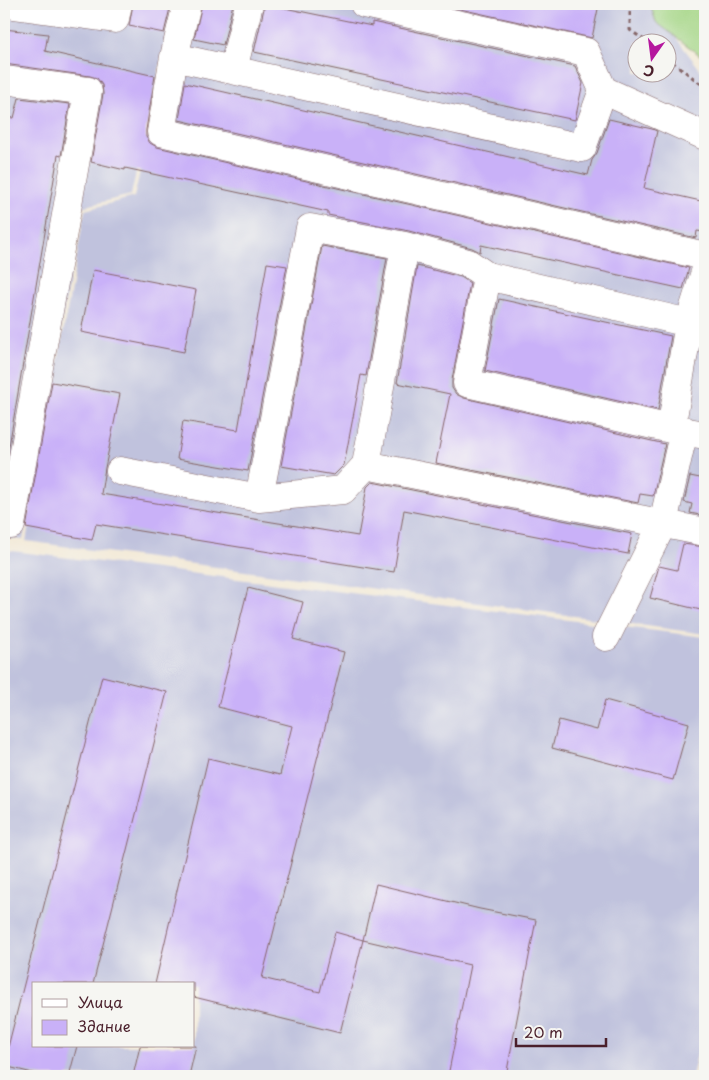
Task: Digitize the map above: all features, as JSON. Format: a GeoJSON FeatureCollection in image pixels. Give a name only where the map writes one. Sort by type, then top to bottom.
{"type":"FeatureCollection","features":[{"type":"Feature","properties":{"kind":"lane"},"geometry":{"type":"LineString","coordinates":[[6,4],[116,18],[118,4]]}},
{"type":"Feature","properties":{"kind":"lane"},"geometry":{"type":"LineString","coordinates":[[186,4],[174,57],[161,132],[705,256]]}},
{"type":"Feature","properties":{"kind":"lane"},"geometry":{"type":"LineString","coordinates":[[233,70],[249,4]]}},
{"type":"Feature","properties":{"kind":"lane"},"geometry":{"type":"LineString","coordinates":[[364,4],[586,52],[603,90],[705,136]]}},
{"type":"Feature","properties":{"kind":"lane"},"geometry":{"type":"LineString","coordinates":[[174,57],[582,148],[603,90]]}},
{"type":"Feature","properties":{"kind":"lane"},"geometry":{"type":"LineString","coordinates":[[4,80],[88,92],[11,525]]}},
{"type":"Feature","properties":{"kind":"lane"},"geometry":{"type":"LineString","coordinates":[[260,498],[310,228],[405,246],[468,263],[487,276],[689,323]]}},
{"type":"Feature","properties":{"kind":"lane"},"geometry":{"type":"LineString","coordinates":[[120,470],[260,498],[343,490],[366,465],[405,246]]}},
{"type":"Feature","properties":{"kind":"lane"},"geometry":{"type":"LineString","coordinates":[[606,636],[663,523],[687,431],[689,323],[705,272]]}},
{"type":"Feature","properties":{"kind":"lane"},"geometry":{"type":"LineString","coordinates":[[487,276],[467,383],[687,431]]}},
{"type":"Feature","properties":{"kind":"lane"},"geometry":{"type":"LineString","coordinates":[[366,465],[705,532]]}},
{"type":"Feature","properties":{"kind":"path"},"geometry":{"type":"LineString","coordinates":[[630,4],[630,30],[633,32]]}},
{"type":"Feature","properties":{"kind":"path"},"geometry":{"type":"LineString","coordinates":[[676,65],[705,87]]}},
{"type":"Feature","properties":{"kind":"shaded area"},"geometry":{"type":"Polygon","coordinates":[[[4,4],[174,4],[131,195],[82,207],[23,540],[4,538],[4,4]]]}},
{"type":"Feature","properties":{"kind":"shaded area"},"geometry":{"type":"Polygon","coordinates":[[[179,4],[650,4],[671,32],[626,32],[626,82],[676,82],[676,38],[705,76],[705,634],[26,541],[85,210],[134,197],[179,4]]]}},
{"type":"Feature","properties":{"kind":"shaded area"},"geometry":{"type":"Polygon","coordinates":[[[4,550],[705,637],[705,1020],[692,1076],[4,1076],[4,550]]]}},
{"type":"Feature","properties":{"kind":"green space"},"geometry":{"type":"Polygon","coordinates":[[[650,4],[705,4],[705,59],[676,37],[676,32],[669,32],[656,22],[650,4]]]}},
{"type":"Feature","properties":{"kind":"building"},"geometry":{"type":"Polygon","coordinates":[[[133,4],[171,4],[164,33],[129,26],[133,4]]]}},
{"type":"Feature","properties":{"kind":"building"},"geometry":{"type":"Polygon","coordinates":[[[202,4],[233,4],[223,45],[194,39],[202,4]]]}},
{"type":"Feature","properties":{"kind":"building"},"geometry":{"type":"Polygon","coordinates":[[[265,4],[372,26],[372,22],[575,66],[583,83],[575,120],[254,52],[265,4]]]}},
{"type":"Feature","properties":{"kind":"building"},"geometry":{"type":"Polygon","coordinates":[[[437,4],[599,4],[592,38],[437,4]]]}},
{"type":"Feature","properties":{"kind":"building"},"geometry":{"type":"Polygon","coordinates":[[[4,29],[48,34],[45,51],[155,76],[146,137],[150,143],[157,147],[689,268],[683,289],[481,245],[480,252],[472,248],[409,231],[328,215],[328,212],[91,162],[103,94],[102,85],[97,78],[90,76],[4,64],[4,29]]]}},
{"type":"Feature","properties":{"kind":"building"},"geometry":{"type":"Polygon","coordinates":[[[185,83],[588,175],[592,160],[597,153],[609,119],[652,129],[657,131],[644,188],[705,202],[705,232],[697,231],[696,238],[179,120],[185,83]]]}},
{"type":"Feature","properties":{"kind":"building"},"geometry":{"type":"Polygon","coordinates":[[[19,98],[70,104],[61,156],[58,155],[4,476],[4,117],[14,118],[19,98]]]}},
{"type":"Feature","properties":{"kind":"building"},"geometry":{"type":"Polygon","coordinates":[[[322,246],[387,258],[366,376],[361,375],[344,465],[334,475],[281,466],[322,246]]]}},
{"type":"Feature","properties":{"kind":"building"},"geometry":{"type":"Polygon","coordinates":[[[267,263],[287,266],[248,471],[177,459],[183,421],[238,430],[267,263]]]}},
{"type":"Feature","properties":{"kind":"building"},"geometry":{"type":"Polygon","coordinates":[[[417,266],[461,277],[470,283],[452,380],[452,388],[456,394],[464,398],[665,444],[653,496],[640,494],[638,503],[436,463],[450,394],[397,383],[417,266]]]}},
{"type":"Feature","properties":{"kind":"building"},"geometry":{"type":"Polygon","coordinates":[[[93,270],[196,290],[184,352],[81,332],[93,270]]]}},
{"type":"Feature","properties":{"kind":"building"},"geometry":{"type":"Polygon","coordinates":[[[499,299],[671,336],[658,410],[485,371],[499,299]]]}},
{"type":"Feature","properties":{"kind":"building"},"geometry":{"type":"Polygon","coordinates":[[[52,382],[120,394],[101,494],[358,536],[367,487],[372,482],[632,534],[628,554],[404,510],[394,572],[96,524],[92,540],[26,528],[52,382]]]}},
{"type":"Feature","properties":{"kind":"building"},"geometry":{"type":"Polygon","coordinates":[[[690,476],[705,479],[705,516],[690,513],[692,504],[684,502],[690,476]]]}},
{"type":"Feature","properties":{"kind":"building"},"geometry":{"type":"Polygon","coordinates":[[[683,544],[705,547],[705,611],[650,598],[659,566],[677,570],[683,544]]]}},
{"type":"Feature","properties":{"kind":"building"},"geometry":{"type":"Polygon","coordinates":[[[248,588],[303,602],[293,639],[344,652],[262,978],[320,992],[335,932],[363,940],[340,1033],[195,997],[195,982],[155,982],[208,758],[280,775],[292,726],[218,707],[248,588]]]}},
{"type":"Feature","properties":{"kind":"building"},"geometry":{"type":"Polygon","coordinates":[[[102,676],[167,692],[94,982],[32,982],[32,1048],[76,1048],[69,1076],[45,1076],[4,1066],[102,676]]]}},
{"type":"Feature","properties":{"kind":"building"},"geometry":{"type":"Polygon","coordinates":[[[605,700],[689,723],[673,780],[552,748],[559,720],[597,730],[605,700]]]}},
{"type":"Feature","properties":{"kind":"building"},"geometry":{"type":"Polygon","coordinates":[[[376,884],[480,909],[536,920],[506,1076],[448,1076],[470,965],[363,940],[376,884]]]}},
{"type":"Feature","properties":{"kind":"building"},"geometry":{"type":"Polygon","coordinates":[[[196,1046],[189,1076],[133,1076],[140,1048],[195,1048],[196,1046]]]}}]}
